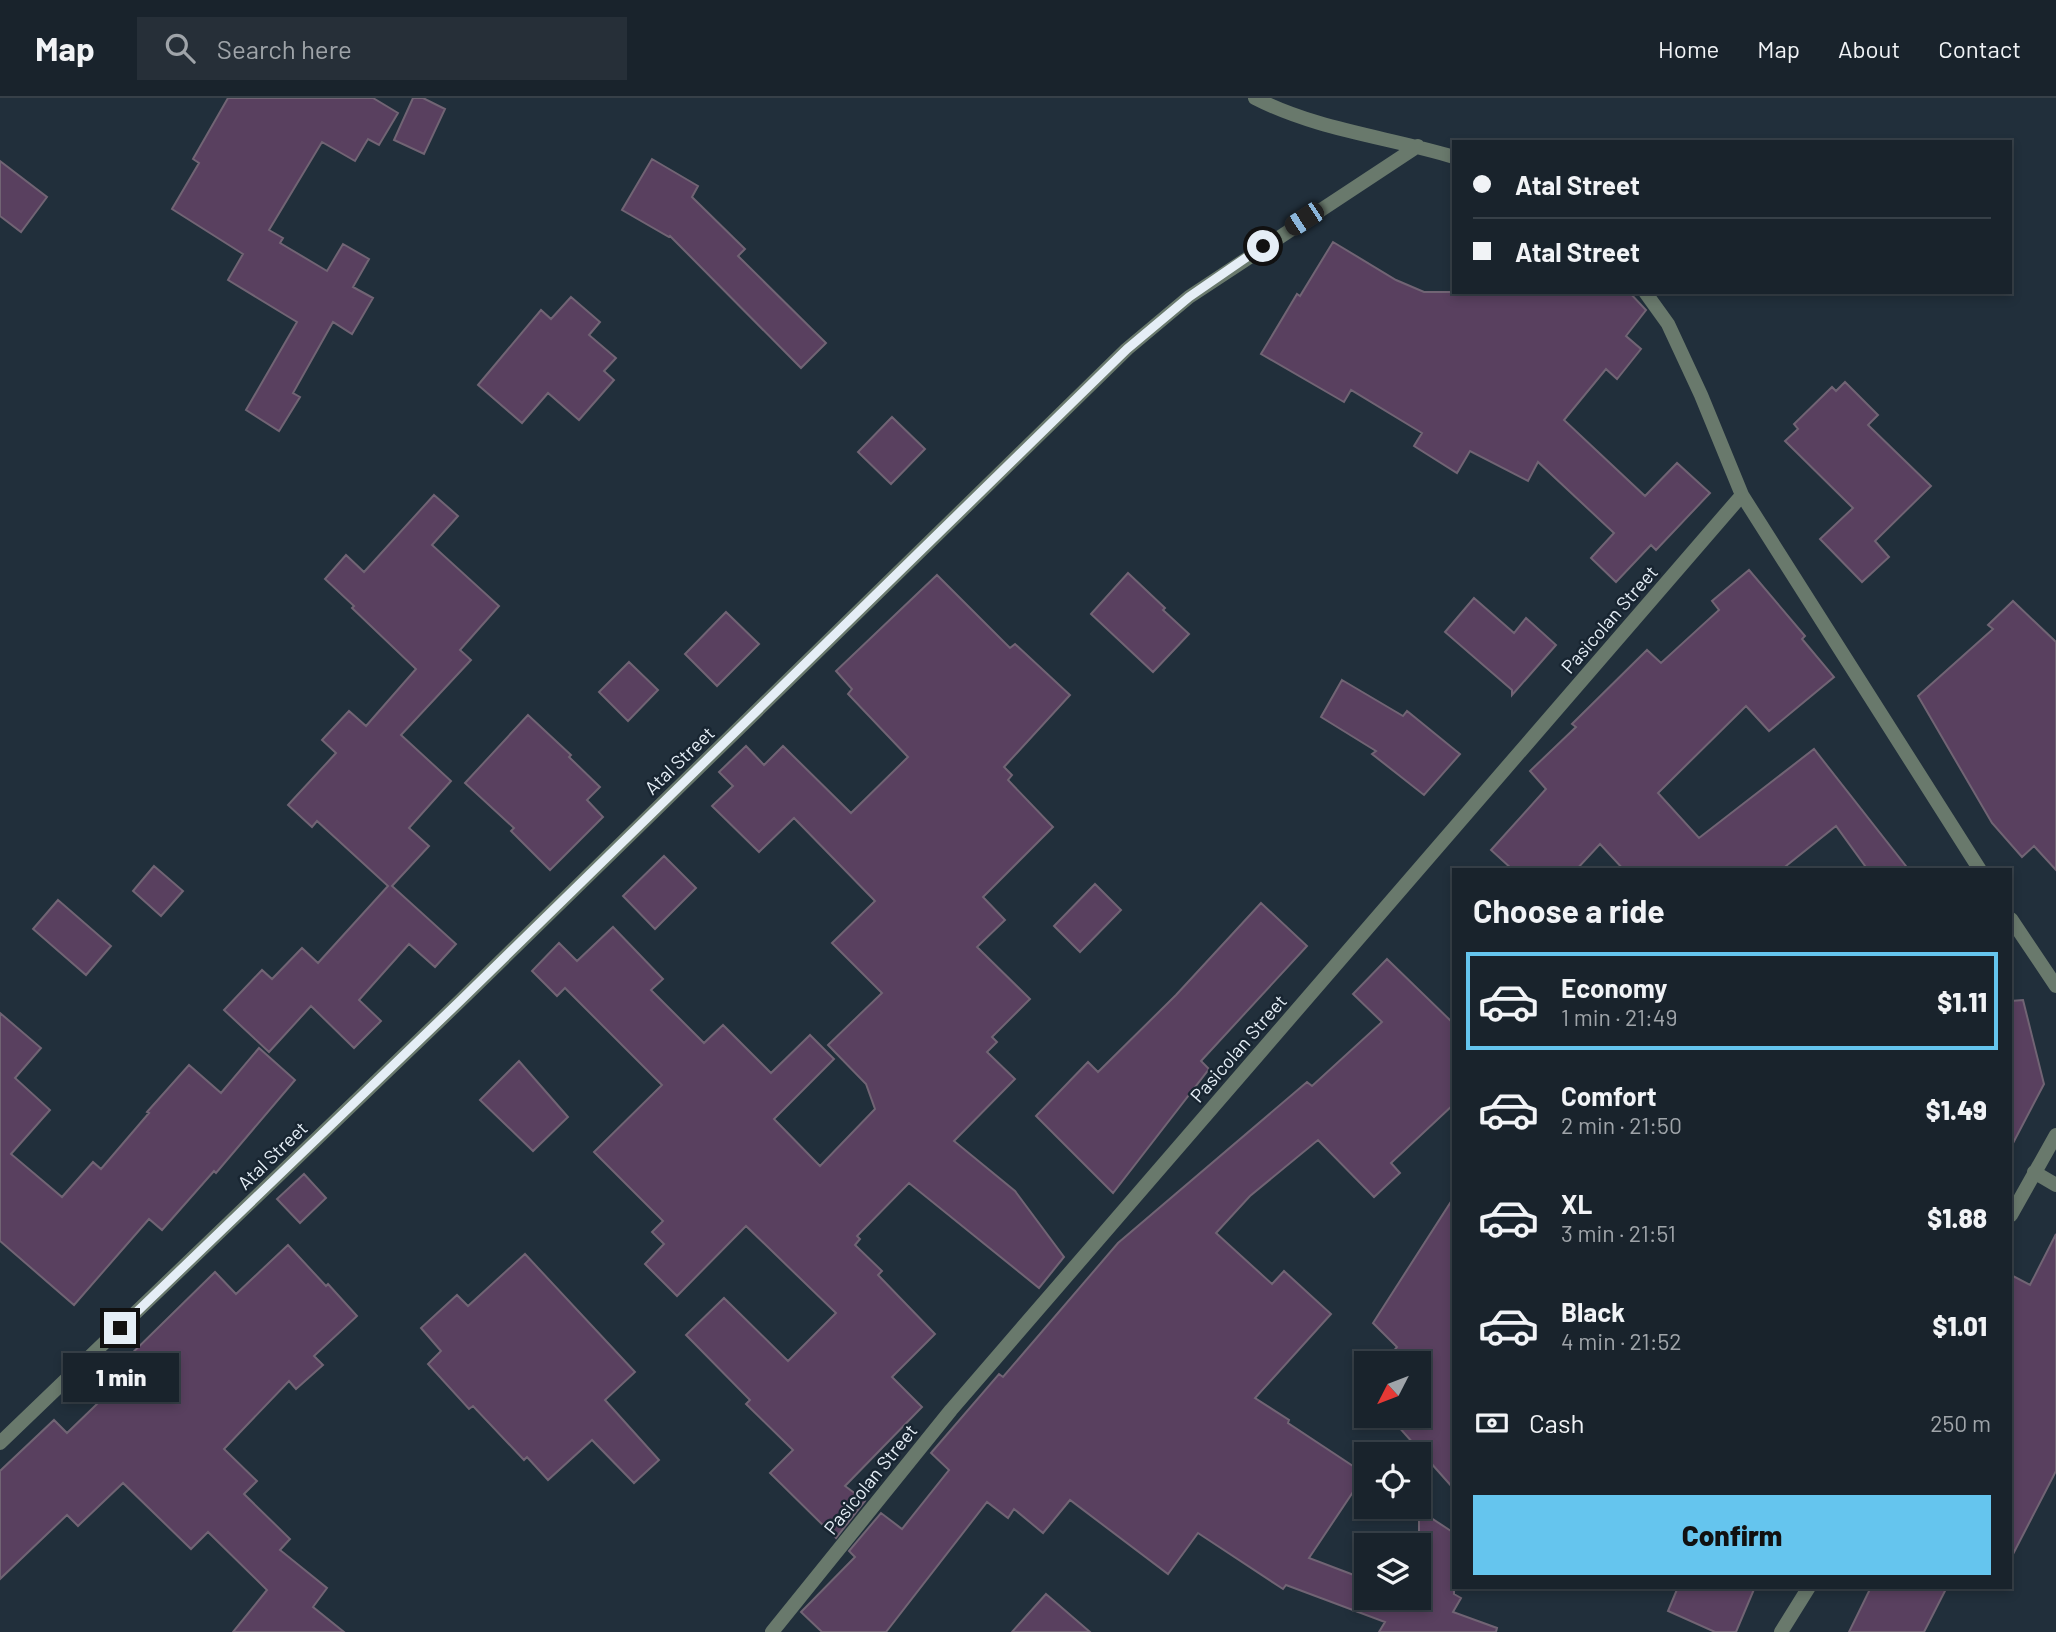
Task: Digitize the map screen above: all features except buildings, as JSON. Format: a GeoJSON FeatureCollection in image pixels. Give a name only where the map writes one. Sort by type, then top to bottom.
{"type":"FeatureCollection","features":[{"type":"Feature","properties":{"kind":"street"},"geometry":{"type":"LineString","coordinates":[[1255,98],[1334,128],[1418,146],[1452,156]]}},
{"type":"Feature","properties":{"kind":"street","name":"Atal Street"},"geometry":{"type":"LineString","coordinates":[[0,1443],[460,1001],[1127,349],[1189,297],[1418,146]]}},
{"type":"Feature","properties":{"kind":"street"},"geometry":{"type":"LineString","coordinates":[[1646,294],[1673,336],[1701,395],[1742,495],[1979,868]]}},
{"type":"Feature","properties":{"kind":"street","name":"Pasicolan Street"},"geometry":{"type":"LineString","coordinates":[[772,1632],[951,1410],[1742,495]]}},
{"type":"Feature","properties":{"kind":"street"},"geometry":{"type":"LineString","coordinates":[[2012,920],[2056,986]]}},
{"type":"Feature","properties":{"kind":"street"},"geometry":{"type":"LineString","coordinates":[[2012,1213],[2056,1135]]}},
{"type":"Feature","properties":{"kind":"street"},"geometry":{"type":"LineString","coordinates":[[2034,1172],[2056,1185]]}},
{"type":"Feature","properties":{"kind":"street"},"geometry":{"type":"LineString","coordinates":[[1781,1632],[1808,1589]]}},
{"type":"Feature","properties":{"kind":"route"},"geometry":{"type":"LineString","coordinates":[[120,1328],[460,1001],[1127,349],[1189,297],[1263,246]]}}]}
